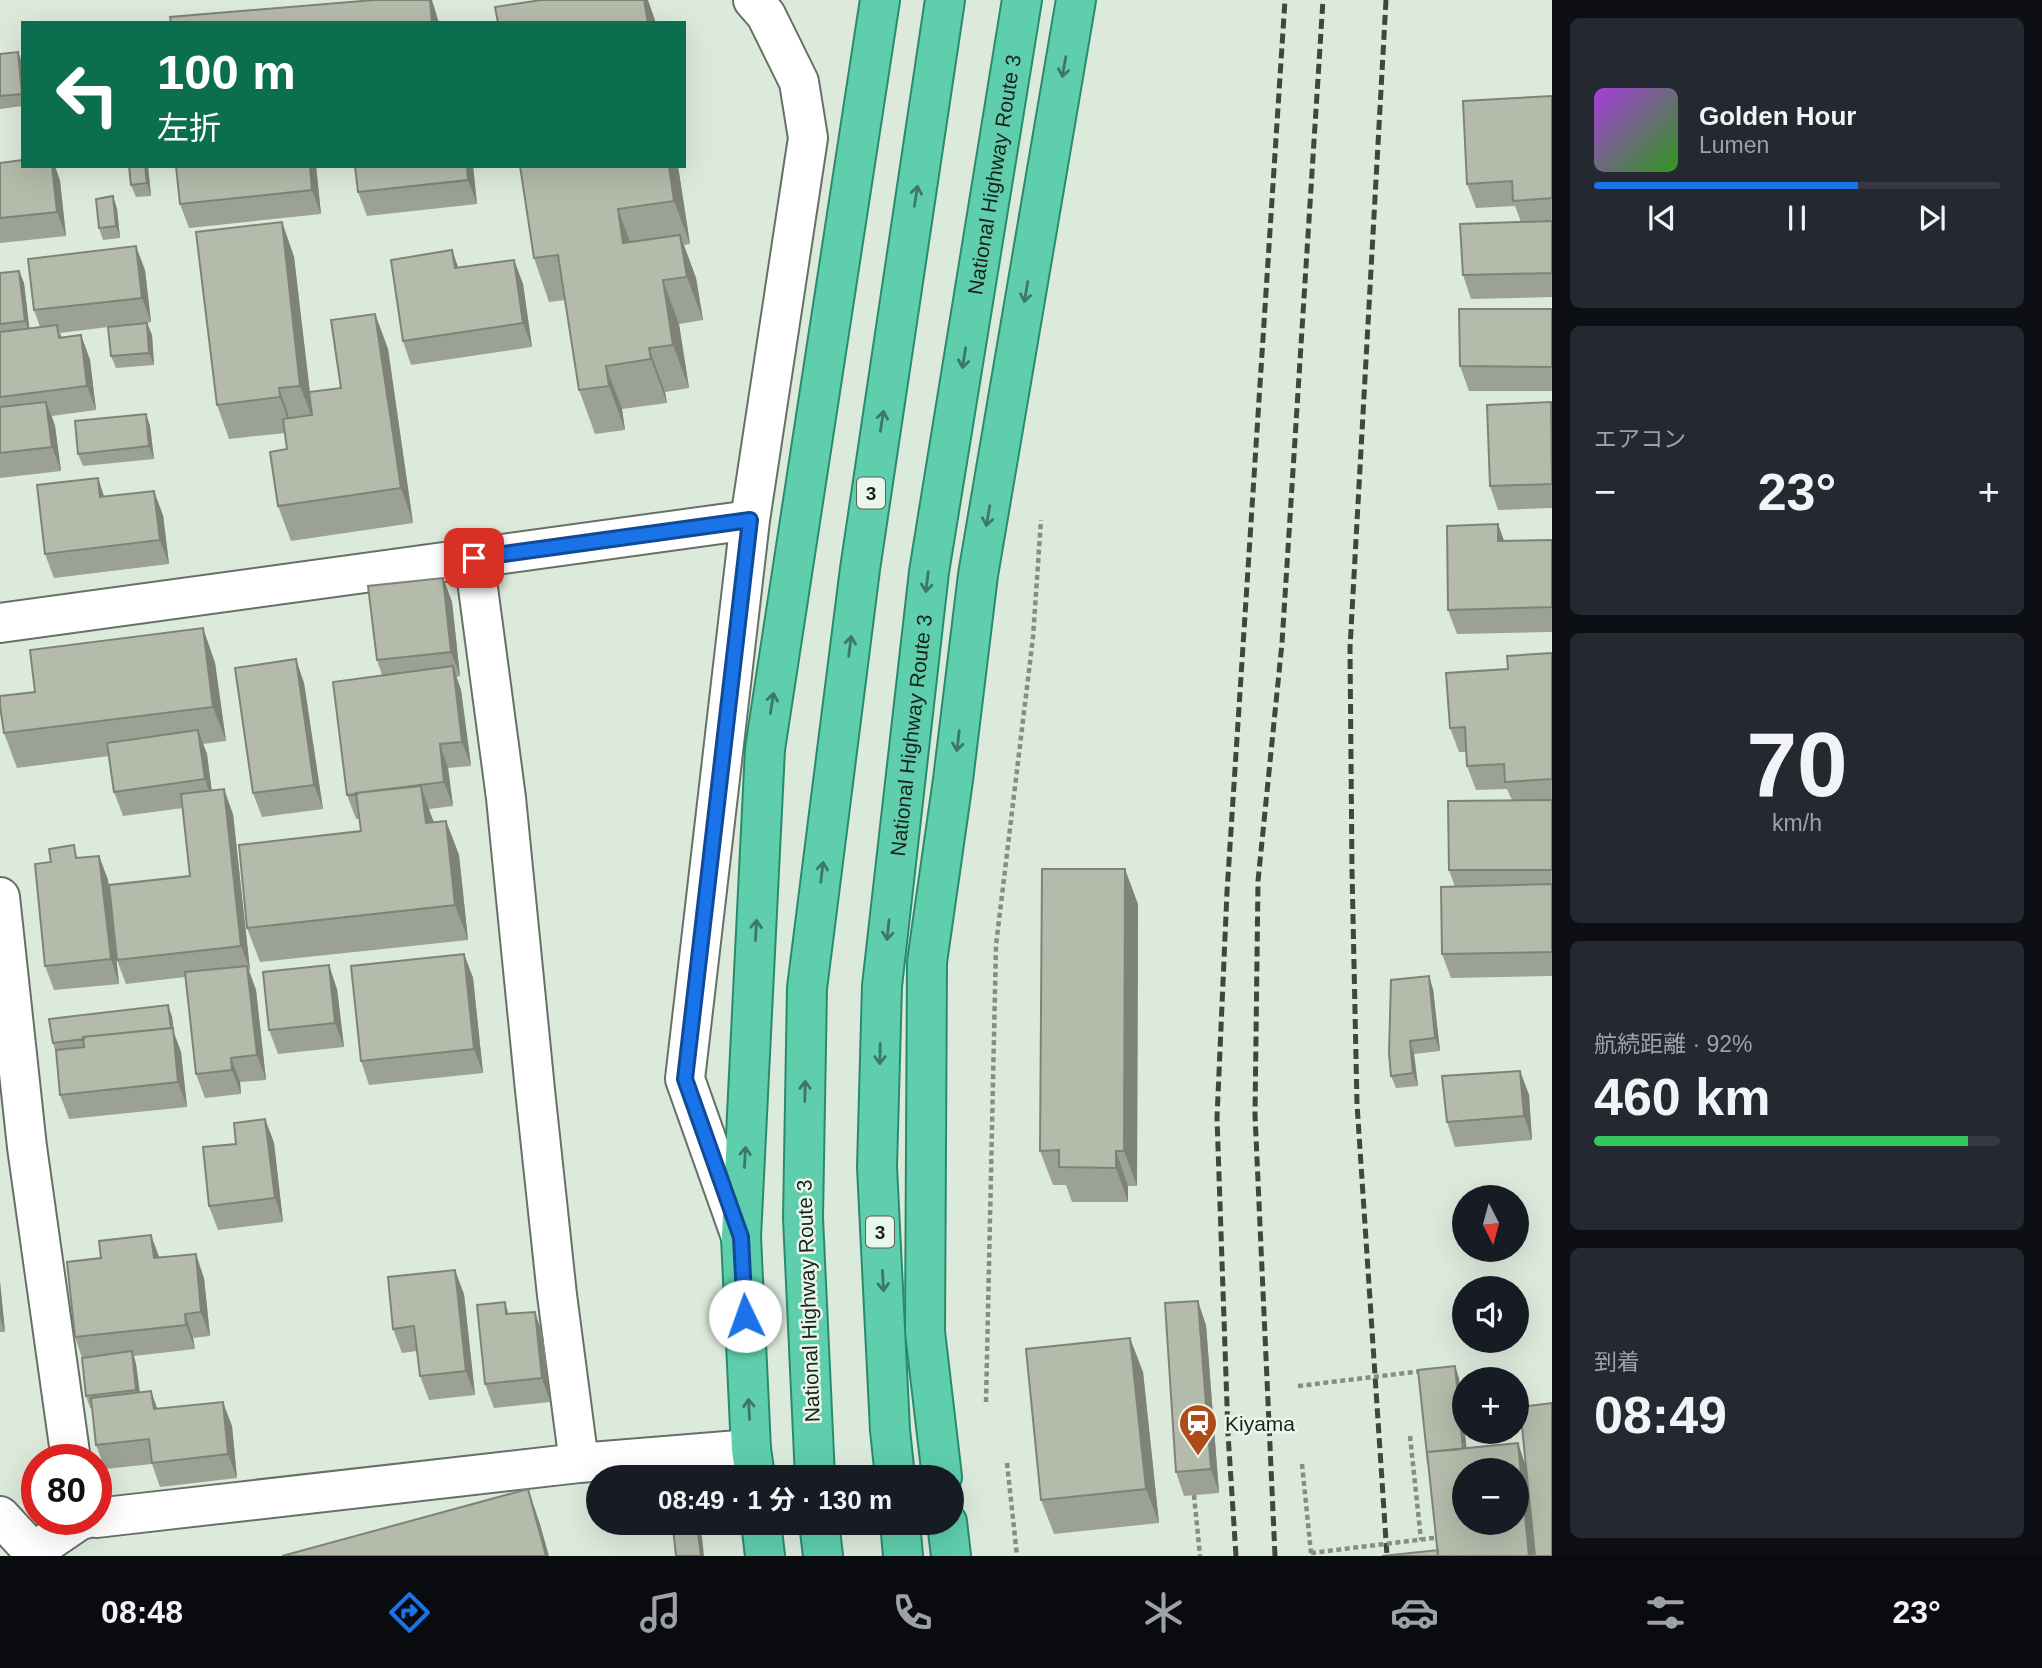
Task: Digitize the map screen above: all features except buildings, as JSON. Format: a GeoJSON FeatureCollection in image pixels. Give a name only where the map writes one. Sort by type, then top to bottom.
{"type":"FeatureCollection","features":[{"type":"Feature","properties":{"kind":"highway"},"geometry":{"type":"LineString","coordinates":[[753,1463],[741,1237],[765,749],[880,0]]}},
{"type":"Feature","properties":{"kind":"highway","name":"National Highway Route 3"},"geometry":{"type":"LineString","coordinates":[[814,1465],[803,1218],[807,988],[860,569],[946,0]]}},
{"type":"Feature","properties":{"kind":"highway","name":"National Highway Route 3"},"geometry":{"type":"LineString","coordinates":[[894,1465],[877,1167],[882,986],[929,572],[1022,0]]}},
{"type":"Feature","properties":{"kind":"highway"},"geometry":{"type":"LineString","coordinates":[[941,1465],[925,1332],[927,962],[978,575],[1076,0]]}},
{"type":"Feature","properties":{"kind":"highway"},"geometry":{"type":"LineString","coordinates":[[763,1535],[765,1556]]}},
{"type":"Feature","properties":{"kind":"highway"},"geometry":{"type":"LineString","coordinates":[[821,1535],[823,1556]]}},
{"type":"Feature","properties":{"kind":"highway"},"geometry":{"type":"LineString","coordinates":[[901,1535],[903,1556]]}},
{"type":"Feature","properties":{"kind":"highway"},"geometry":{"type":"LineString","coordinates":[[949,1535],[951,1556]]}},
{"type":"Feature","properties":{"kind":"street"},"geometry":{"type":"LineString","coordinates":[[741,1237],[685,1079],[750,520],[808,138],[799,82],[766,15],[753,0]]}},
{"type":"Feature","properties":{"kind":"street"},"geometry":{"type":"LineString","coordinates":[[0,623],[750,520]]}},
{"type":"Feature","properties":{"kind":"street"},"geometry":{"type":"LineString","coordinates":[[474,558],[506,798],[536,1104],[579,1463]]}},
{"type":"Feature","properties":{"kind":"street"},"geometry":{"type":"LineString","coordinates":[[0,897],[27,1147],[69,1444]]}},
{"type":"Feature","properties":{"kind":"street"},"geometry":{"type":"LineString","coordinates":[[112,1516],[579,1463],[753,1463]]}},
{"type":"Feature","properties":{"kind":"street"},"geometry":{"type":"LineString","coordinates":[[0,1516],[35,1554],[60,1535]]}},
{"type":"Feature","properties":{"kind":"path"},"geometry":{"type":"LineString","coordinates":[[986,1411],[996,945],[1033,637],[1041,517]]}},
{"type":"Feature","properties":{"kind":"path"},"geometry":{"type":"LineString","coordinates":[[1298,1386],[1429,1370]]}},
{"type":"Feature","properties":{"kind":"path"},"geometry":{"type":"LineString","coordinates":[[1410,1436],[1421,1540]]}},
{"type":"Feature","properties":{"kind":"path"},"geometry":{"type":"LineString","coordinates":[[1007,1463],[1017,1556]]}},
{"type":"Feature","properties":{"kind":"path"},"geometry":{"type":"LineString","coordinates":[[1302,1464],[1311,1553],[1449,1537]]}},
{"type":"Feature","properties":{"kind":"path"},"geometry":{"type":"LineString","coordinates":[[1194,1495],[1200,1556]]}},
{"type":"Feature","properties":{"kind":"railway"},"geometry":{"type":"LineString","coordinates":[[1236,1556],[1228,1434],[1217,1118],[1227,892],[1285,0]]}},
{"type":"Feature","properties":{"kind":"railway"},"geometry":{"type":"LineString","coordinates":[[1275,1556],[1255,1115],[1258,881],[1282,643],[1323,0]]}},
{"type":"Feature","properties":{"kind":"railway"},"geometry":{"type":"LineString","coordinates":[[1386,0],[1350,648],[1357,1104],[1387,1556]]}},
{"type":"Feature","properties":{"kind":"place","name":"Kiyama"},"geometry":{"type":"Point","coordinates":[1198,1457]}},
{"type":"Feature","properties":{"kind":"route"},"geometry":{"type":"LineString","coordinates":[[474,558],[750,520],[685,1079],[741,1237],[745,1316]]}}]}
